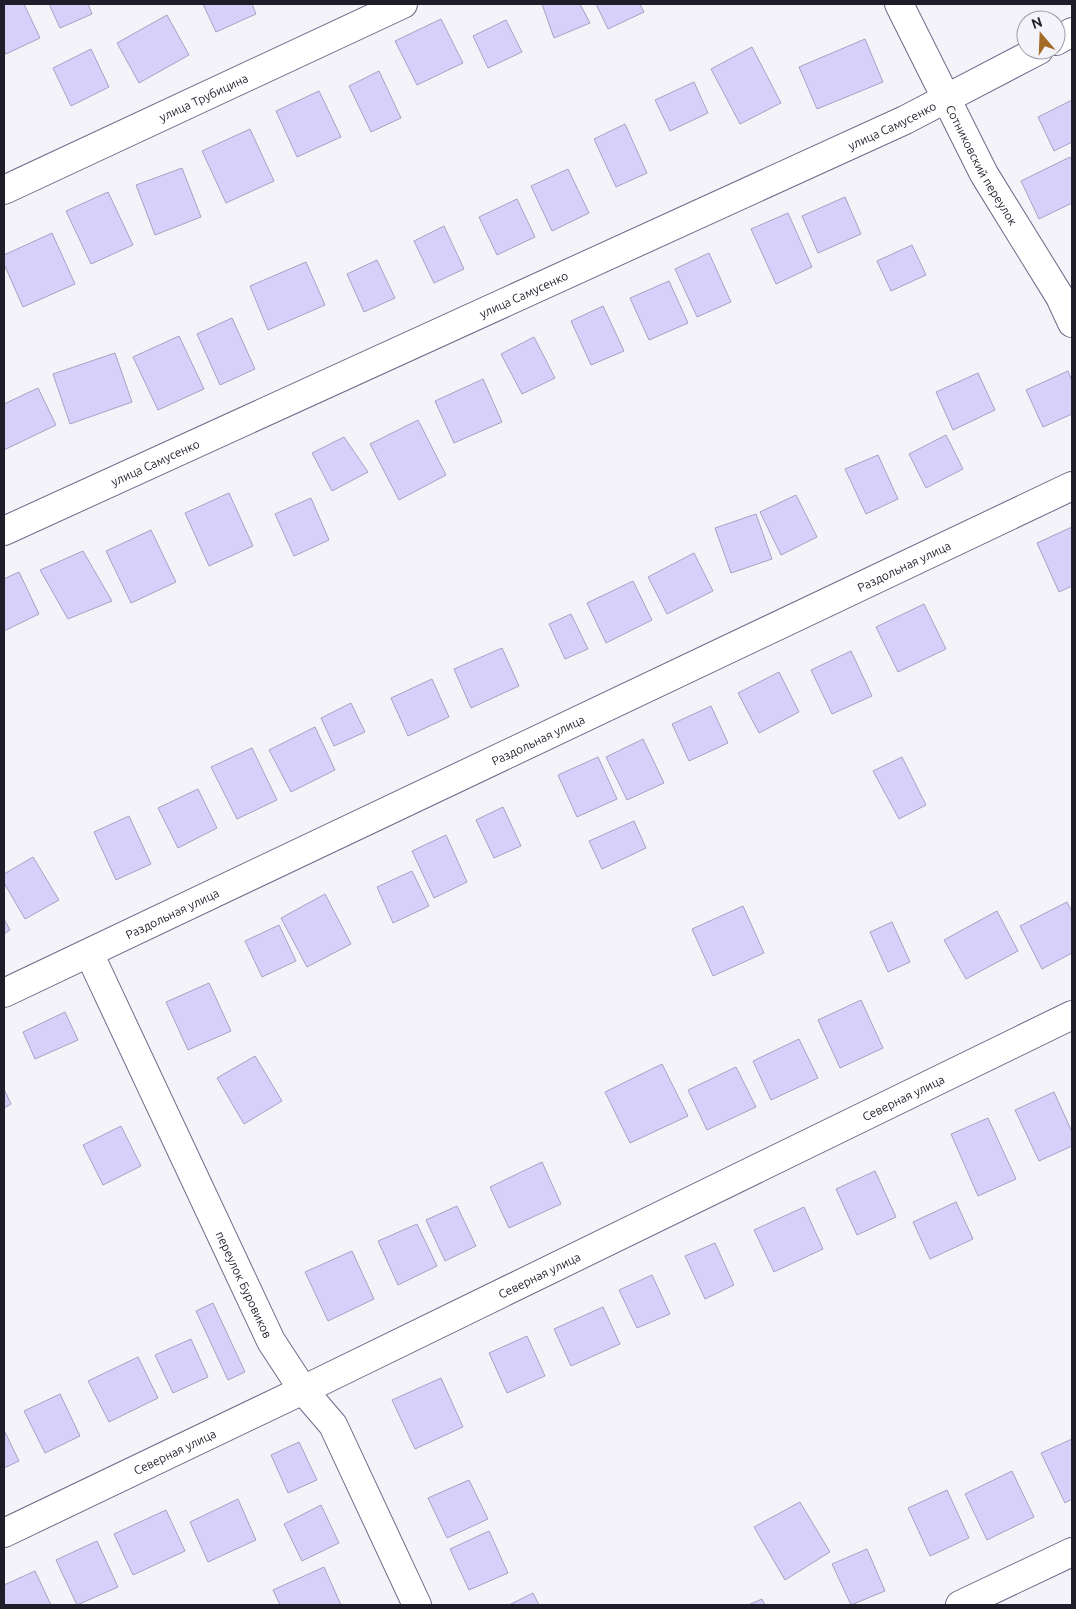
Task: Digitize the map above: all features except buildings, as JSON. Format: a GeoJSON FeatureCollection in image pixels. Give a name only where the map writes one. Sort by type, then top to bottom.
{"type":"FeatureCollection","features":[{"type":"Feature","properties":{"kind":"street","name":"улица Трубицина"},"geometry":{"type":"LineString","coordinates":[[4,190],[403,4]]}},
{"type":"Feature","properties":{"kind":"street","name":"Сотниковский переулок"},"geometry":{"type":"LineString","coordinates":[[898,4],[947,97],[984,174],[1060,297],[1072,323]]}},
{"type":"Feature","properties":{"kind":"street","name":"улица Самусенко"},"geometry":{"type":"LineString","coordinates":[[4,532],[905,120],[1019,60]]}},
{"type":"Feature","properties":{"kind":"street","name":"Раздольная улица"},"geometry":{"type":"LineString","coordinates":[[4,993],[1072,486]]}},
{"type":"Feature","properties":{"kind":"street","name":"переулок Буровиков"},"geometry":{"type":"LineString","coordinates":[[89,953],[271,1341],[303,1390],[333,1424],[417,1605]]}},
{"type":"Feature","properties":{"kind":"street","name":"Северная улица"},"geometry":{"type":"LineString","coordinates":[[4,1533],[303,1390],[1072,1015]]}},
{"type":"Feature","properties":{"kind":"street"},"geometry":{"type":"LineString","coordinates":[[960,1605],[1072,1552]]}}]}
